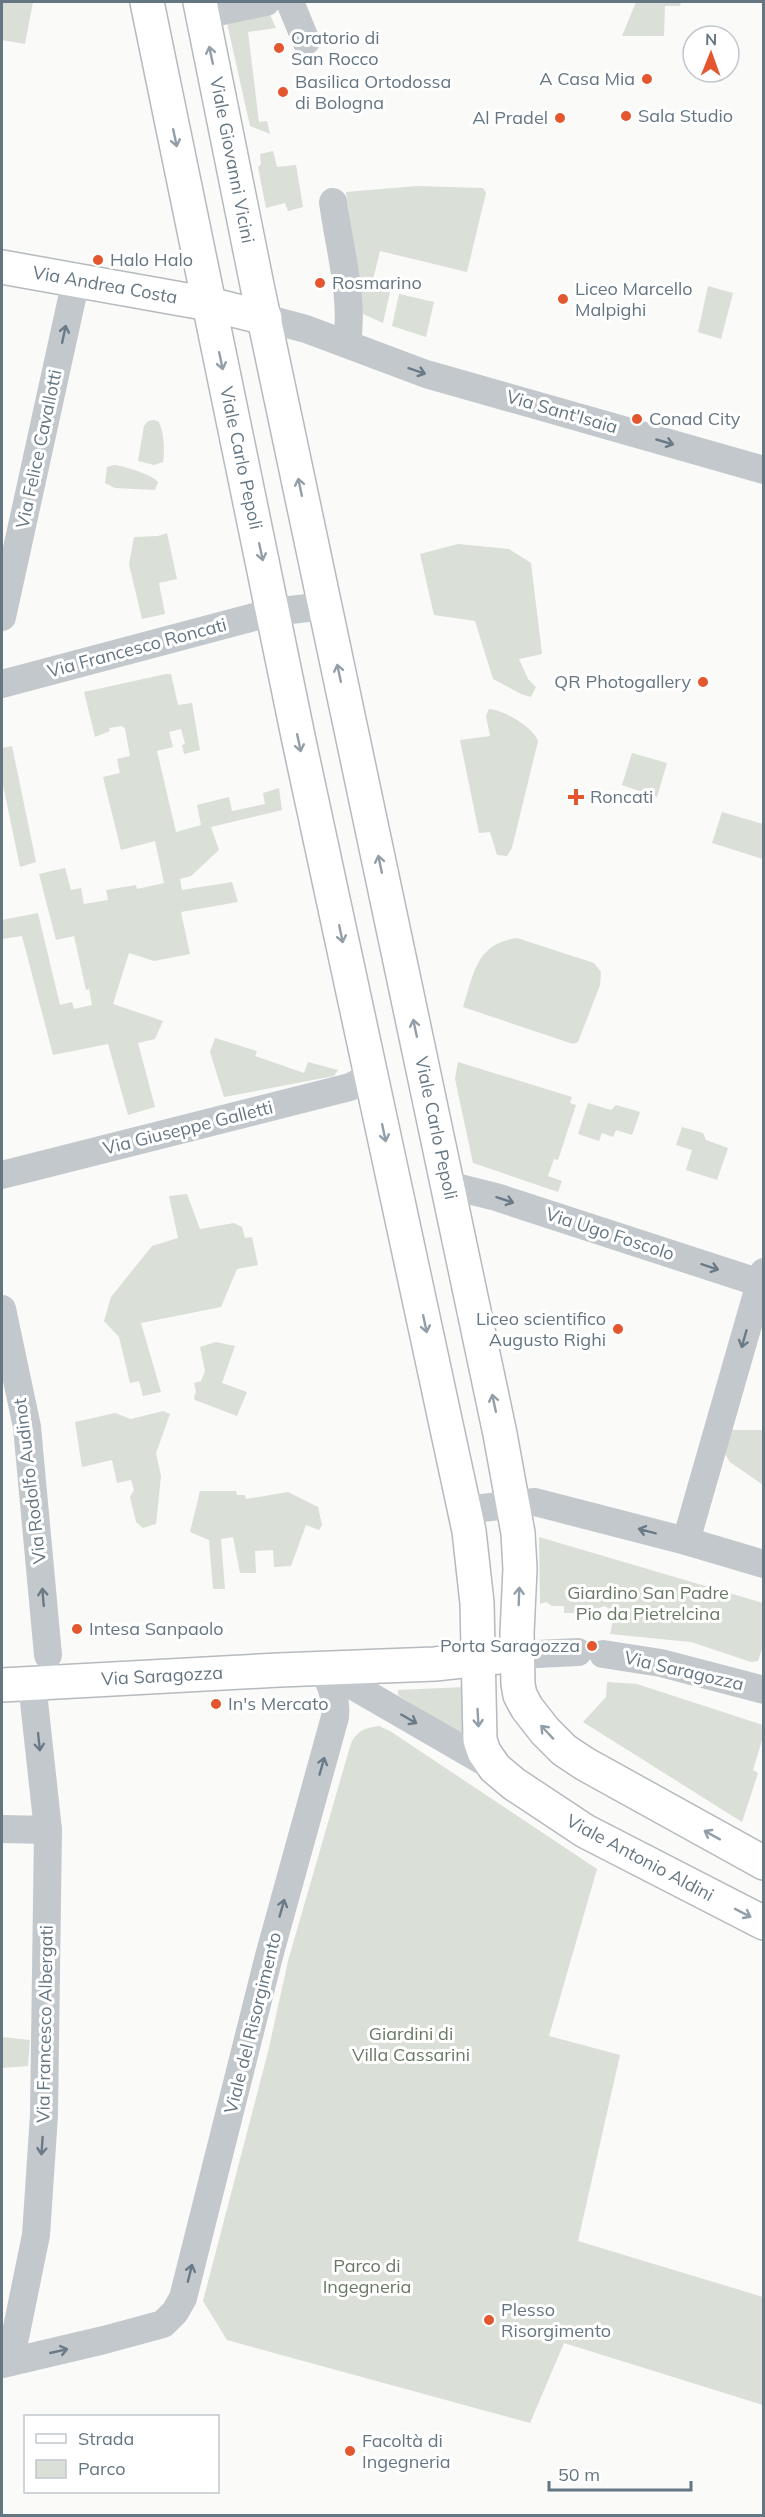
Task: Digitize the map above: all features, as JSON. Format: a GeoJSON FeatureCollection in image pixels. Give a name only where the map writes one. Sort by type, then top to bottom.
{"type":"FeatureCollection","features":[{"type":"Feature","properties":{"kind":"main road"},"geometry":{"type":"LineString","coordinates":[[147,2],[209,304]]}},
{"type":"Feature","properties":{"kind":"main road","name":"Viale Giovanni Vicini"},"geometry":{"type":"LineString","coordinates":[[202,8],[265,318]]}},
{"type":"Feature","properties":{"kind":"main road","name":"Via Andrea Costa"},"geometry":{"type":"LineString","coordinates":[[2,267],[209,304],[265,318]]}},
{"type":"Feature","properties":{"kind":"main road","name":"Viale Carlo Pepoli"},"geometry":{"type":"LineString","coordinates":[[209,304],[465,1510],[474,1570],[477,1659]]}},
{"type":"Feature","properties":{"kind":"main road","name":"Viale Carlo Pepoli"},"geometry":{"type":"LineString","coordinates":[[265,318],[513,1503],[518,1533],[520,1569],[517,1655]]}},
{"type":"Feature","properties":{"kind":"main road"},"geometry":{"type":"LineString","coordinates":[[372,1076],[423,1065]]}},
{"type":"Feature","properties":{"kind":"main road"},"geometry":{"type":"LineString","coordinates":[[397,1195],[448,1185]]}},
{"type":"Feature","properties":{"kind":"main road"},"geometry":{"type":"LineString","coordinates":[[517,1655],[520,1695],[544,1731],[564,1750],[640,1796],[764,1863]]}},
{"type":"Feature","properties":{"kind":"main road","name":"Via Saragozza"},"geometry":{"type":"LineString","coordinates":[[37,1675],[435,1664],[517,1655]]}},
{"type":"Feature","properties":{"kind":"main road","name":"Viale Antonio Aldini"},"geometry":{"type":"LineString","coordinates":[[477,1659],[480,1740],[484,1752],[495,1768],[514,1784],[585,1832],[764,1923]]}},
{"type":"Feature","properties":{"kind":"street"},"geometry":{"type":"LineString","coordinates":[[202,8],[266,2]]}},
{"type":"Feature","properties":{"kind":"street"},"geometry":{"type":"LineString","coordinates":[[290,2],[306,41]]}},
{"type":"Feature","properties":{"kind":"street"},"geometry":{"type":"LineString","coordinates":[[333,202],[355,346]]}},
{"type":"Feature","properties":{"kind":"street","name":"Via Felice Cavallotti"},"geometry":{"type":"LineString","coordinates":[[2,617],[76,280]]}},
{"type":"Feature","properties":{"kind":"street","name":"Via Sant'Isaia"},"geometry":{"type":"LineString","coordinates":[[265,318],[302,327],[426,374],[764,470]]}},
{"type":"Feature","properties":{"kind":"street"},"geometry":{"type":"LineString","coordinates":[[273,612],[325,606]]}},
{"type":"Feature","properties":{"kind":"street","name":"Via Francesco Roncati"},"geometry":{"type":"LineString","coordinates":[[2,684],[273,612]]}},
{"type":"Feature","properties":{"kind":"street","name":"Via Giuseppe Galletti"},"geometry":{"type":"LineString","coordinates":[[2,1175],[350,1087],[372,1076]]}},
{"type":"Feature","properties":{"kind":"street","name":"Via Ugo Foscolo"},"geometry":{"type":"LineString","coordinates":[[448,1185],[488,1194],[762,1278]]}},
{"type":"Feature","properties":{"kind":"street"},"geometry":{"type":"LineString","coordinates":[[686,1541],[762,1278]]}},
{"type":"Feature","properties":{"kind":"street","name":"Via Rodolfo Audinot"},"geometry":{"type":"LineString","coordinates":[[2,1309],[27,1427],[37,1675]]}},
{"type":"Feature","properties":{"kind":"street"},"geometry":{"type":"LineString","coordinates":[[465,1510],[535,1502],[686,1541],[764,1564]]}},
{"type":"Feature","properties":{"kind":"street","name":"Via Saragozza"},"geometry":{"type":"LineString","coordinates":[[517,1655],[590,1653],[662,1663],[764,1690]]}},
{"type":"Feature","properties":{"kind":"street"},"geometry":{"type":"LineString","coordinates":[[322,1668],[495,1768]]}},
{"type":"Feature","properties":{"kind":"street","name":"Viale del Risorgimento"},"geometry":{"type":"LineString","coordinates":[[6,2363],[163,2324],[175,2312],[183,2298],[268,1956],[335,1717],[333,1693],[322,1668]]}},
{"type":"Feature","properties":{"kind":"street","name":"Via Francesco Albergati"},"geometry":{"type":"LineString","coordinates":[[6,2363],[36,2235],[44,2115],[48,1830],[37,1675]]}},
{"type":"Feature","properties":{"kind":"street"},"geometry":{"type":"LineString","coordinates":[[335,1717],[352,1706],[382,1703]]}},
{"type":"Feature","properties":{"kind":"street"},"geometry":{"type":"LineString","coordinates":[[2,1829],[48,1830]]}},
{"type":"Feature","properties":{"kind":"green space"},"geometry":{"type":"Polygon","coordinates":[[[2,2],[33,2],[25,44],[2,40],[2,2]]]}},
{"type":"Feature","properties":{"kind":"green space"},"geometry":{"type":"Polygon","coordinates":[[[636,2],[681,2],[680,6],[665,6],[664,36],[622,36],[636,2]]]}},
{"type":"Feature","properties":{"kind":"green space"},"geometry":{"type":"Polygon","coordinates":[[[270,15],[276,28],[248,32],[259,122],[267,121],[270,134],[250,126],[227,23],[270,15]]]}},
{"type":"Feature","properties":{"kind":"green space"},"geometry":{"type":"Polygon","coordinates":[[[273,151],[277,167],[296,165],[303,207],[288,211],[285,203],[266,208],[258,167],[261,164],[260,154],[273,151]]]}},
{"type":"Feature","properties":{"kind":"green space"},"geometry":{"type":"Polygon","coordinates":[[[417,186],[483,188],[486,193],[467,272],[380,251],[371,288],[390,292],[383,323],[363,314],[361,309],[346,192],[417,186]]]}},
{"type":"Feature","properties":{"kind":"green space"},"geometry":{"type":"Polygon","coordinates":[[[708,286],[733,293],[721,339],[698,332],[708,286]]]}},
{"type":"Feature","properties":{"kind":"green space"},"geometry":{"type":"Polygon","coordinates":[[[399,294],[434,302],[426,337],[392,326],[399,294]]]}},
{"type":"Feature","properties":{"kind":"green space"},"geometry":{"type":"Polygon","coordinates":[[[148,421],[159,422],[164,447],[163,462],[154,465],[138,461],[144,426],[148,421]]]}},
{"type":"Feature","properties":{"kind":"green space"},"geometry":{"type":"Polygon","coordinates":[[[114,465],[138,471],[155,479],[158,482],[155,490],[115,488],[105,483],[107,467],[114,465]]]}},
{"type":"Feature","properties":{"kind":"green space"},"geometry":{"type":"Polygon","coordinates":[[[167,533],[177,579],[159,583],[165,614],[142,619],[129,564],[134,537],[158,536],[167,533]]]}},
{"type":"Feature","properties":{"kind":"green space"},"geometry":{"type":"Polygon","coordinates":[[[458,544],[509,549],[531,563],[542,654],[519,659],[528,679],[536,687],[531,697],[493,679],[475,621],[434,615],[420,554],[458,544]]]}},
{"type":"Feature","properties":{"kind":"green space"},"geometry":{"type":"Polygon","coordinates":[[[171,674],[178,705],[192,703],[200,750],[184,754],[182,745],[185,744],[181,729],[169,732],[173,747],[157,751],[176,832],[201,825],[197,805],[229,797],[232,811],[265,804],[263,793],[279,788],[282,810],[211,827],[219,850],[191,876],[180,879],[182,890],[232,882],[238,902],[181,912],[190,954],[154,961],[129,953],[113,1004],[163,1021],[155,1039],[138,1043],[155,1107],[128,1115],[108,1044],[53,1055],[22,936],[2,939],[2,920],[38,913],[60,1005],[72,1002],[74,1009],[92,1005],[89,989],[86,990],[74,936],[56,940],[39,874],[65,868],[71,890],[81,888],[84,904],[108,900],[106,890],[136,885],[137,889],[164,883],[155,841],[121,850],[103,777],[120,773],[117,759],[130,756],[125,729],[122,726],[109,728],[110,731],[95,737],[84,692],[171,674]]]}},
{"type":"Feature","properties":{"kind":"green space"},"geometry":{"type":"Polygon","coordinates":[[[489,709],[502,712],[517,720],[530,730],[538,741],[512,848],[507,856],[497,855],[490,832],[479,833],[460,740],[490,736],[486,716],[489,709]]]}},
{"type":"Feature","properties":{"kind":"green space"},"geometry":{"type":"Polygon","coordinates":[[[12,746],[36,862],[20,867],[2,780],[2,748],[12,746]]]}},
{"type":"Feature","properties":{"kind":"green space"},"geometry":{"type":"Polygon","coordinates":[[[632,753],[667,763],[657,797],[622,785],[632,753]]]}},
{"type":"Feature","properties":{"kind":"green space"},"geometry":{"type":"Polygon","coordinates":[[[722,812],[763,824],[763,859],[712,843],[722,812]]]}},
{"type":"Feature","properties":{"kind":"green space"},"geometry":{"type":"Polygon","coordinates":[[[517,938],[594,963],[601,972],[600,985],[578,1042],[573,1044],[463,1007],[474,972],[485,954],[503,941],[517,938]]]}},
{"type":"Feature","properties":{"kind":"green space"},"geometry":{"type":"Polygon","coordinates":[[[215,1038],[257,1051],[255,1056],[304,1073],[308,1062],[338,1070],[334,1076],[224,1097],[210,1052],[215,1038]]]}},
{"type":"Feature","properties":{"kind":"green space"},"geometry":{"type":"Polygon","coordinates":[[[458,1062],[572,1097],[570,1103],[576,1105],[558,1160],[554,1159],[548,1176],[562,1181],[558,1192],[473,1163],[455,1079],[458,1062]]]}},
{"type":"Feature","properties":{"kind":"green space"},"geometry":{"type":"Polygon","coordinates":[[[588,1103],[611,1110],[616,1105],[640,1112],[632,1135],[616,1130],[613,1137],[602,1133],[599,1141],[578,1134],[588,1103]]]}},
{"type":"Feature","properties":{"kind":"green space"},"geometry":{"type":"Polygon","coordinates":[[[682,1127],[703,1133],[706,1140],[728,1148],[717,1180],[686,1170],[692,1150],[676,1145],[682,1127]]]}},
{"type":"Feature","properties":{"kind":"green space"},"geometry":{"type":"Polygon","coordinates":[[[187,1194],[200,1229],[234,1223],[242,1227],[245,1238],[252,1237],[258,1265],[237,1269],[221,1307],[141,1323],[161,1392],[143,1396],[139,1381],[130,1383],[119,1337],[104,1321],[111,1297],[152,1246],[178,1238],[169,1196],[187,1194]]]}},
{"type":"Feature","properties":{"kind":"green space"},"geometry":{"type":"Polygon","coordinates":[[[216,1342],[235,1346],[222,1383],[247,1392],[237,1416],[195,1400],[194,1397],[196,1392],[194,1383],[201,1381],[205,1371],[200,1347],[216,1342]]]}},
{"type":"Feature","properties":{"kind":"green space"},"geometry":{"type":"Polygon","coordinates":[[[163,1411],[170,1414],[156,1453],[161,1476],[156,1524],[143,1528],[136,1522],[130,1497],[134,1490],[131,1480],[117,1483],[112,1460],[82,1467],[75,1422],[115,1413],[131,1419],[163,1411]]]}},
{"type":"Feature","properties":{"kind":"green space"},"geometry":{"type":"Polygon","coordinates":[[[725,1430],[763,1430],[763,1485],[730,1462],[720,1446],[725,1430]]]}},
{"type":"Feature","properties":{"kind":"green space"},"geometry":{"type":"Polygon","coordinates":[[[200,1491],[236,1491],[237,1495],[245,1495],[246,1499],[288,1492],[318,1507],[322,1525],[319,1530],[306,1525],[291,1566],[274,1567],[273,1550],[255,1551],[256,1573],[240,1573],[233,1537],[221,1539],[225,1589],[213,1589],[209,1540],[190,1532],[200,1491]]]}},
{"type":"Feature","properties":{"kind":"green space","name":"Giardino San Padre Pio da Pietrelcina"},"geometry":{"type":"Polygon","coordinates":[[[539,1537],[763,1603],[763,1646],[758,1661],[751,1662],[691,1642],[610,1634],[612,1614],[604,1606],[590,1612],[589,1607],[583,1609],[583,1613],[564,1613],[564,1606],[552,1606],[546,1602],[540,1604],[539,1537]]]}},
{"type":"Feature","properties":{"kind":"green space"},"geometry":{"type":"Polygon","coordinates":[[[607,1682],[637,1684],[763,1725],[763,1737],[753,1770],[758,1773],[742,1822],[583,1722],[606,1697],[607,1682]]]}},
{"type":"Feature","properties":{"kind":"green space"},"geometry":{"type":"Polygon","coordinates":[[[465,1687],[467,1739],[398,1695],[398,1690],[465,1687]]]}},
{"type":"Feature","properties":{"kind":"green space"},"geometry":{"type":"Polygon","coordinates":[[[379,1726],[390,1731],[597,1869],[549,2036],[620,2055],[578,2241],[763,2297],[763,2405],[564,2343],[530,2423],[227,2340],[203,2301],[268,2052],[288,1961],[351,1743],[362,1730],[379,1726]]]}},
{"type":"Feature","properties":{"kind":"green space"},"geometry":{"type":"Polygon","coordinates":[[[2,2037],[30,2040],[28,2066],[2,2068],[2,2037]]]}},
{"type":"Feature","properties":{"kind":"place","name":"Oratorio di San Rocco"},"geometry":{"type":"Point","coordinates":[279,48]}},
{"type":"Feature","properties":{"kind":"place","name":"A Casa Mia"},"geometry":{"type":"Point","coordinates":[647,79]}},
{"type":"Feature","properties":{"kind":"place","name":"Basilica Ortodossa di Bologna"},"geometry":{"type":"Point","coordinates":[283,92]}},
{"type":"Feature","properties":{"kind":"place","name":"Sala Studio"},"geometry":{"type":"Point","coordinates":[626,116]}},
{"type":"Feature","properties":{"kind":"place","name":"Al Pradel"},"geometry":{"type":"Point","coordinates":[560,118]}},
{"type":"Feature","properties":{"kind":"place","name":"Halo Halo"},"geometry":{"type":"Point","coordinates":[98,260]}},
{"type":"Feature","properties":{"kind":"place","name":"Rosmarino"},"geometry":{"type":"Point","coordinates":[320,283]}},
{"type":"Feature","properties":{"kind":"place","name":"Liceo Marcello Malpighi"},"geometry":{"type":"Point","coordinates":[563,299]}},
{"type":"Feature","properties":{"kind":"place","name":"Conad City"},"geometry":{"type":"Point","coordinates":[637,419]}},
{"type":"Feature","properties":{"kind":"place","name":"QR Photogallery"},"geometry":{"type":"Point","coordinates":[703,682]}},
{"type":"Feature","properties":{"kind":"place","name":"Roncati"},"geometry":{"type":"Point","coordinates":[576,797]}},
{"type":"Feature","properties":{"kind":"place","name":"Liceo scientifico Augusto Righi"},"geometry":{"type":"Point","coordinates":[618,1329]}},
{"type":"Feature","properties":{"kind":"place","name":"Intesa Sanpaolo"},"geometry":{"type":"Point","coordinates":[77,1629]}},
{"type":"Feature","properties":{"kind":"place","name":"Porta Saragozza"},"geometry":{"type":"Point","coordinates":[592,1646]}},
{"type":"Feature","properties":{"kind":"place","name":"In's Mercato"},"geometry":{"type":"Point","coordinates":[216,1704]}},
{"type":"Feature","properties":{"kind":"place","name":"Plesso Risorgimento"},"geometry":{"type":"Point","coordinates":[489,2320]}},
{"type":"Feature","properties":{"kind":"place","name":"Facoltà di Ingegneria"},"geometry":{"type":"Point","coordinates":[350,2451]}},
{"type":"Feature","properties":{"kind":"park label","name":"Giardini di Villa Cassarini"},"geometry":{"type":"Point","coordinates":[411,2044]}},
{"type":"Feature","properties":{"kind":"park label","name":"Parco di Ingegneria"},"geometry":{"type":"Point","coordinates":[367,2276]}}]}
